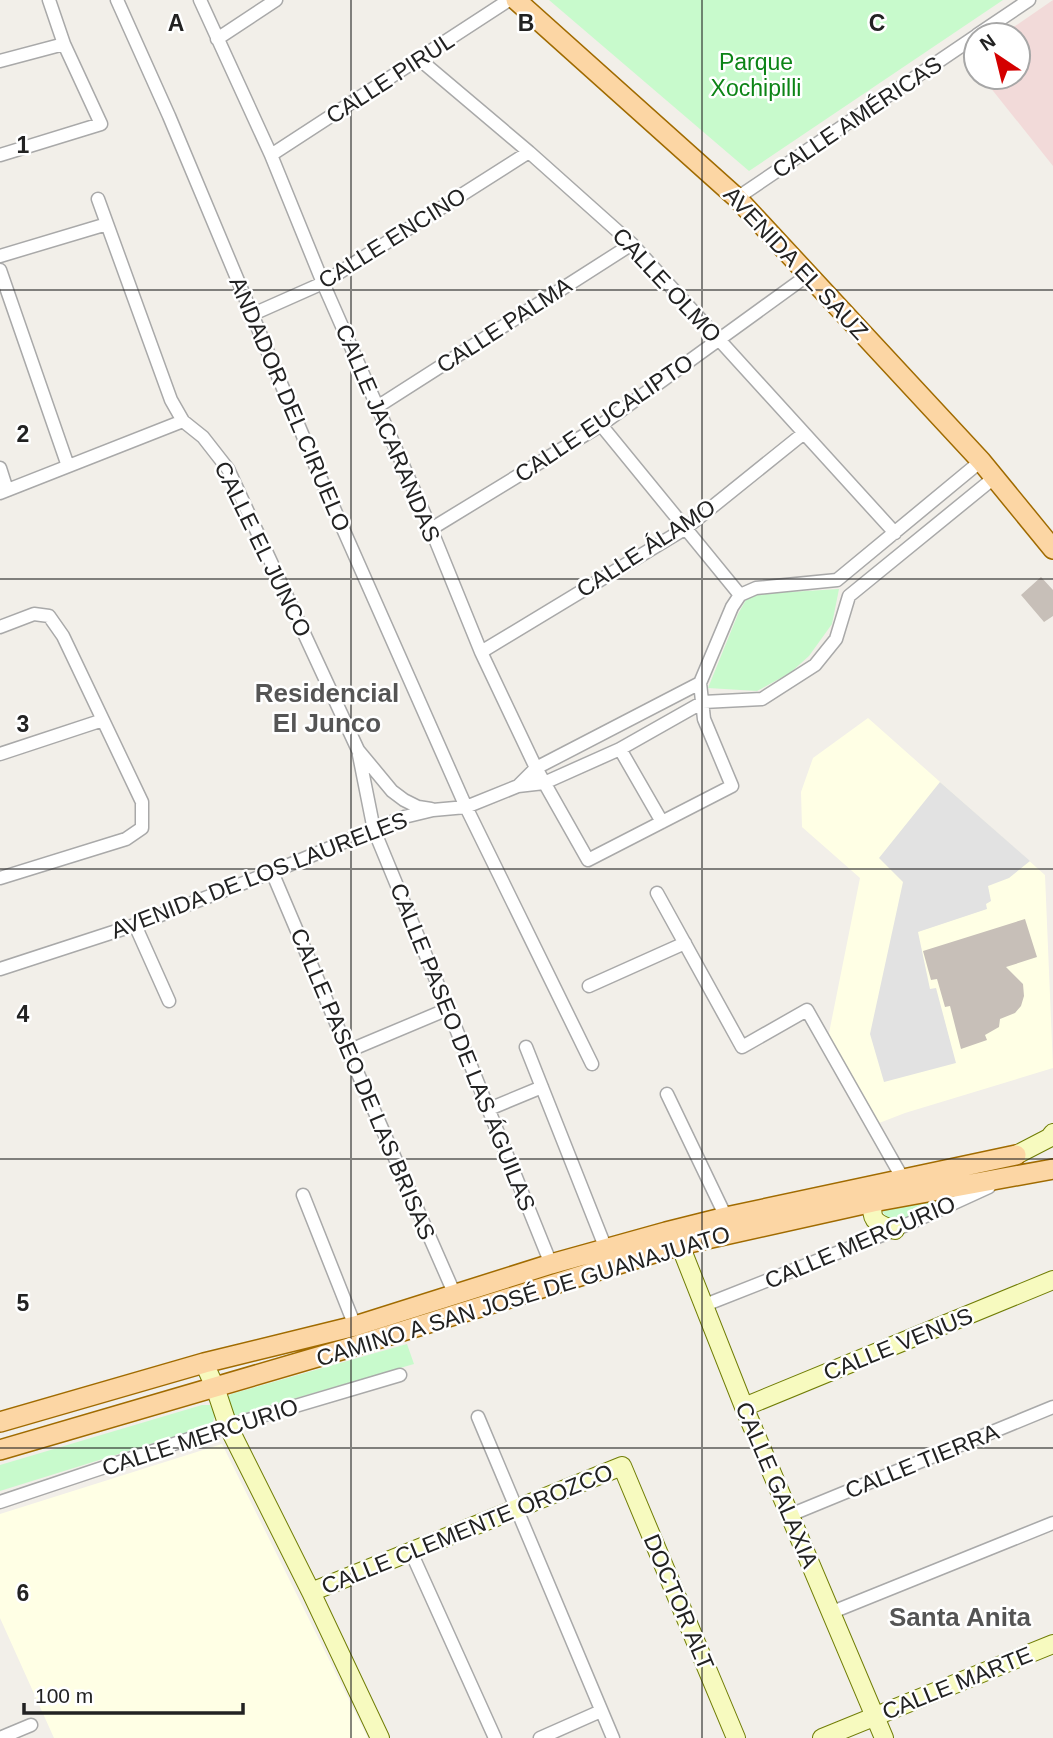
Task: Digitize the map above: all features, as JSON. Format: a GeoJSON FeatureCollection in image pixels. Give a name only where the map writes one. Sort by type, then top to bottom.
{"type":"FeatureCollection","features":[{"type":"Feature","properties":{"kind":"main road","name":"AVENIDA EL SAUZ"},"geometry":{"type":"LineString","coordinates":[[516,0],[737,198],[981,461],[1053,549]]}},
{"type":"Feature","properties":{"kind":"main road","name":"CAMINO A SAN JOSÉ DE GUANAJUATO"},"geometry":{"type":"LineString","coordinates":[[0,1422],[204,1363],[355,1326],[606,1249],[678,1237],[872,1194],[903,1179],[1016,1155]]}},
{"type":"Feature","properties":{"kind":"main road","name":"CAMINO A SAN JOSÉ DE GUANAJUATO"},"geometry":{"type":"LineString","coordinates":[[0,1451],[345,1349],[678,1237],[726,1217],[872,1194],[1048,1172]]}},
{"type":"Feature","properties":{"kind":"street"},"geometry":{"type":"LineString","coordinates":[[0,155],[101,124],[64,44],[48,0]]}},
{"type":"Feature","properties":{"kind":"street","name":"ANDADOR DEL CIRUELO"},"geometry":{"type":"LineString","coordinates":[[117,0],[169,116],[321,479],[466,807],[592,1065]]}},
{"type":"Feature","properties":{"kind":"street","name":"CALLE JACARANDAS"},"geometry":{"type":"LineString","coordinates":[[200,0],[271,155],[481,652],[544,783],[588,860],[662,822]]}},
{"type":"Feature","properties":{"kind":"street"},"geometry":{"type":"LineString","coordinates":[[217,39],[276,0]]}},
{"type":"Feature","properties":{"kind":"street","name":"CALLE PIRUL"},"geometry":{"type":"LineString","coordinates":[[271,155],[509,0]]}},
{"type":"Feature","properties":{"kind":"street","name":"CALLE AMÉRICAS"},"geometry":{"type":"LineString","coordinates":[[997,21],[1029,0]]}},
{"type":"Feature","properties":{"kind":"street"},"geometry":{"type":"LineString","coordinates":[[0,61],[64,44]]}},
{"type":"Feature","properties":{"kind":"street","name":"CALLE AMÉRICAS"},"geometry":{"type":"LineString","coordinates":[[737,198],[962,45]]}},
{"type":"Feature","properties":{"kind":"street","name":"CALLE OLMO"},"geometry":{"type":"LineString","coordinates":[[419,59],[632,244],[895,533]]}},
{"type":"Feature","properties":{"kind":"street","name":"CALLE ENCINO"},"geometry":{"type":"LineString","coordinates":[[251,314],[323,283],[529,152]]}},
{"type":"Feature","properties":{"kind":"street","name":"CALLE EL JUNCO"},"geometry":{"type":"LineString","coordinates":[[98,199],[171,400],[183,421],[203,437],[228,469],[358,750],[374,830]]}},
{"type":"Feature","properties":{"kind":"street"},"geometry":{"type":"LineString","coordinates":[[0,256],[107,224]]}},
{"type":"Feature","properties":{"kind":"street","name":"CALLE PALMA"},"geometry":{"type":"LineString","coordinates":[[377,407],[632,244]]}},
{"type":"Feature","properties":{"kind":"street"},"geometry":{"type":"LineString","coordinates":[[0,270],[68,466]]}},
{"type":"Feature","properties":{"kind":"street","name":"CALLE EUCALIPTO"},"geometry":{"type":"LineString","coordinates":[[431,529],[601,425],[807,275]]}},
{"type":"Feature","properties":{"kind":"street"},"geometry":{"type":"LineString","coordinates":[[0,468],[4,491],[183,421]]}},
{"type":"Feature","properties":{"kind":"street"},"geometry":{"type":"LineString","coordinates":[[601,425],[740,594]]}},
{"type":"Feature","properties":{"kind":"street","name":"CALLE ÁLAMO"},"geometry":{"type":"LineString","coordinates":[[481,652],[686,528],[803,433]]}},
{"type":"Feature","properties":{"kind":"street"},"geometry":{"type":"LineString","coordinates":[[620,749],[662,822],[732,786],[704,719],[700,683],[740,594],[755,588],[837,580],[981,461]]}},
{"type":"Feature","properties":{"kind":"street","name":"AVENIDA DE LOS LAURELES"},"geometry":{"type":"LineString","coordinates":[[0,969],[135,925],[404,817],[433,810],[466,807],[517,786],[544,783],[620,749],[703,702],[762,699],[815,665],[835,639],[849,596],[995,477]]}},
{"type":"Feature","properties":{"kind":"street"},"geometry":{"type":"LineString","coordinates":[[0,627],[34,614],[49,616],[63,636],[142,802],[142,828],[126,839],[0,878]]}},
{"type":"Feature","properties":{"kind":"street","name":"AVENIDA DE LOS LAURELES"},"geometry":{"type":"LineString","coordinates":[[517,786],[536,768],[700,683]]}},
{"type":"Feature","properties":{"kind":"street"},"geometry":{"type":"LineString","coordinates":[[0,754],[103,720]]}},
{"type":"Feature","properties":{"kind":"street","name":"CALLE EL JUNCO"},"geometry":{"type":"LineString","coordinates":[[358,750],[392,791],[418,807],[433,810]]}},
{"type":"Feature","properties":{"kind":"street","name":"CALLE PASEO DE LAS ÁGUILAS"},"geometry":{"type":"LineString","coordinates":[[374,830],[551,1264]]}},
{"type":"Feature","properties":{"kind":"street","name":"CALLE PASEO DE LAS BRISAS"},"geometry":{"type":"LineString","coordinates":[[272,872],[455,1295]]}},
{"type":"Feature","properties":{"kind":"street"},"geometry":{"type":"LineString","coordinates":[[657,893],[742,1046],[807,1010],[903,1179]]}},
{"type":"Feature","properties":{"kind":"street"},"geometry":{"type":"LineString","coordinates":[[135,925],[169,1000]]}},
{"type":"Feature","properties":{"kind":"street"},"geometry":{"type":"LineString","coordinates":[[589,986],[685,943]]}},
{"type":"Feature","properties":{"kind":"street"},"geometry":{"type":"LineString","coordinates":[[348,1051],[448,1009]]}},
{"type":"Feature","properties":{"kind":"street"},"geometry":{"type":"LineString","coordinates":[[526,1047],[606,1249]]}},
{"type":"Feature","properties":{"kind":"street"},"geometry":{"type":"LineString","coordinates":[[489,1109],[542,1087]]}},
{"type":"Feature","properties":{"kind":"street"},"geometry":{"type":"LineString","coordinates":[[667,1094],[726,1217]]}},
{"type":"Feature","properties":{"kind":"street"},"geometry":{"type":"LineString","coordinates":[[1016,1155],[1049,1138],[1053,1133]]}},
{"type":"Feature","properties":{"kind":"street","name":"CAMINO A SAN JOSÉ DE GUANAJUATO"},"geometry":{"type":"LineString","coordinates":[[1016,1155],[1053,1148]]}},
{"type":"Feature","properties":{"kind":"street","name":"CALLE MERCURIO"},"geometry":{"type":"LineString","coordinates":[[705,1305],[895,1230],[1014,1176]]}},
{"type":"Feature","properties":{"kind":"street"},"geometry":{"type":"LineString","coordinates":[[872,1194],[871,1213],[874,1220],[895,1230]]}},
{"type":"Feature","properties":{"kind":"street"},"geometry":{"type":"LineString","coordinates":[[303,1195],[355,1326]]}},
{"type":"Feature","properties":{"kind":"street","name":"CALLE GALAXIA"},"geometry":{"type":"LineString","coordinates":[[678,1237],[744,1407],[884,1738]]}},
{"type":"Feature","properties":{"kind":"street","name":"CALLE VENUS"},"geometry":{"type":"LineString","coordinates":[[744,1407],[1053,1280]]}},
{"type":"Feature","properties":{"kind":"street"},"geometry":{"type":"LineString","coordinates":[[345,1349],[358,1339],[446,1313],[457,1303],[455,1295]]}},
{"type":"Feature","properties":{"kind":"street"},"geometry":{"type":"LineString","coordinates":[[204,1363],[228,1426],[380,1738]]}},
{"type":"Feature","properties":{"kind":"street","name":"CALLE MERCURIO"},"geometry":{"type":"LineString","coordinates":[[0,1502],[228,1426],[400,1375]]}},
{"type":"Feature","properties":{"kind":"street","name":"CALLE TIERRA"},"geometry":{"type":"LineString","coordinates":[[790,1515],[1053,1407]]}},
{"type":"Feature","properties":{"kind":"street"},"geometry":{"type":"LineString","coordinates":[[478,1418],[613,1738]]}},
{"type":"Feature","properties":{"kind":"street","name":"CALLE CLEMENTE OROZCO"},"geometry":{"type":"LineString","coordinates":[[311,1592],[622,1466]]}},
{"type":"Feature","properties":{"kind":"street","name":"DOCTOR ALT"},"geometry":{"type":"LineString","coordinates":[[622,1466],[736,1738]]}},
{"type":"Feature","properties":{"kind":"street"},"geometry":{"type":"LineString","coordinates":[[830,1614],[1053,1523]]}},
{"type":"Feature","properties":{"kind":"street"},"geometry":{"type":"LineString","coordinates":[[411,1552],[495,1738]]}},
{"type":"Feature","properties":{"kind":"street","name":"CALLE MARTE"},"geometry":{"type":"LineString","coordinates":[[822,1738],[1053,1644]]}},
{"type":"Feature","properties":{"kind":"street"},"geometry":{"type":"LineString","coordinates":[[540,1738],[601,1711]]}},
{"type":"Feature","properties":{"kind":"street"},"geometry":{"type":"LineString","coordinates":[[0,1738],[31,1725]]}},
{"type":"Feature","properties":{"kind":"shaded area"},"geometry":{"type":"Polygon","coordinates":[[[1053,0],[1053,166],[993,91],[1032,91],[1032,21],[1022,21],[1053,0]]]}},
{"type":"Feature","properties":{"kind":"shaded area"},"geometry":{"type":"Polygon","coordinates":[[[868,718],[1045,875],[1053,1068],[874,1125],[827,1043],[860,878],[802,827],[801,792],[813,758],[868,718]]]}},
{"type":"Feature","properties":{"kind":"shaded area"},"geometry":{"type":"Polygon","coordinates":[[[940,782],[1030,861],[1009,878],[988,886],[991,901],[986,904],[987,909],[918,932],[930,989],[936,988],[956,1063],[884,1082],[870,1034],[903,882],[879,858],[940,782]]]}},
{"type":"Feature","properties":{"kind":"shaded area"},"geometry":{"type":"Polygon","coordinates":[[[222,1444],[368,1738],[54,1738],[0,1618],[0,1514],[222,1444]]]}},
{"type":"Feature","properties":{"kind":"green space","name":"Parque Xochipilli"},"geometry":{"type":"Polygon","coordinates":[[[549,0],[1003,0],[972,21],[962,21],[962,28],[749,171],[549,0]]]}},
{"type":"Feature","properties":{"kind":"green space"},"geometry":{"type":"Polygon","coordinates":[[[839,589],[832,624],[809,656],[790,673],[757,691],[708,688],[747,598],[763,591],[839,589]]]}},
{"type":"Feature","properties":{"kind":"green space"},"geometry":{"type":"Polygon","coordinates":[[[962,1192],[898,1222],[888,1218],[882,1210],[962,1192]]]}},
{"type":"Feature","properties":{"kind":"green space"},"geometry":{"type":"Polygon","coordinates":[[[407,1344],[414,1364],[234,1416],[225,1413],[221,1404],[231,1394],[407,1344]]]}},
{"type":"Feature","properties":{"kind":"green space"},"geometry":{"type":"Polygon","coordinates":[[[202,1405],[210,1405],[215,1415],[213,1422],[205,1427],[0,1491],[0,1465],[202,1405]]]}},
{"type":"Feature","properties":{"kind":"building"},"geometry":{"type":"Polygon","coordinates":[[[1041,577],[1053,590],[1053,616],[1044,622],[1021,595],[1041,577]]]}},
{"type":"Feature","properties":{"kind":"building"},"geometry":{"type":"Polygon","coordinates":[[[1025,919],[1037,957],[1006,967],[1023,984],[1021,1006],[1015,1013],[1000,1019],[999,1027],[985,1035],[987,1040],[961,1049],[950,1006],[945,1007],[937,979],[931,980],[923,951],[1025,919]]]}},
{"type":"Feature","properties":{"kind":"district","name":"Residencial El Junco"},"geometry":{"type":"Point","coordinates":[327,708]}},
{"type":"Feature","properties":{"kind":"district","name":"Santa Anita"},"geometry":{"type":"Point","coordinates":[960,1617]}}]}
